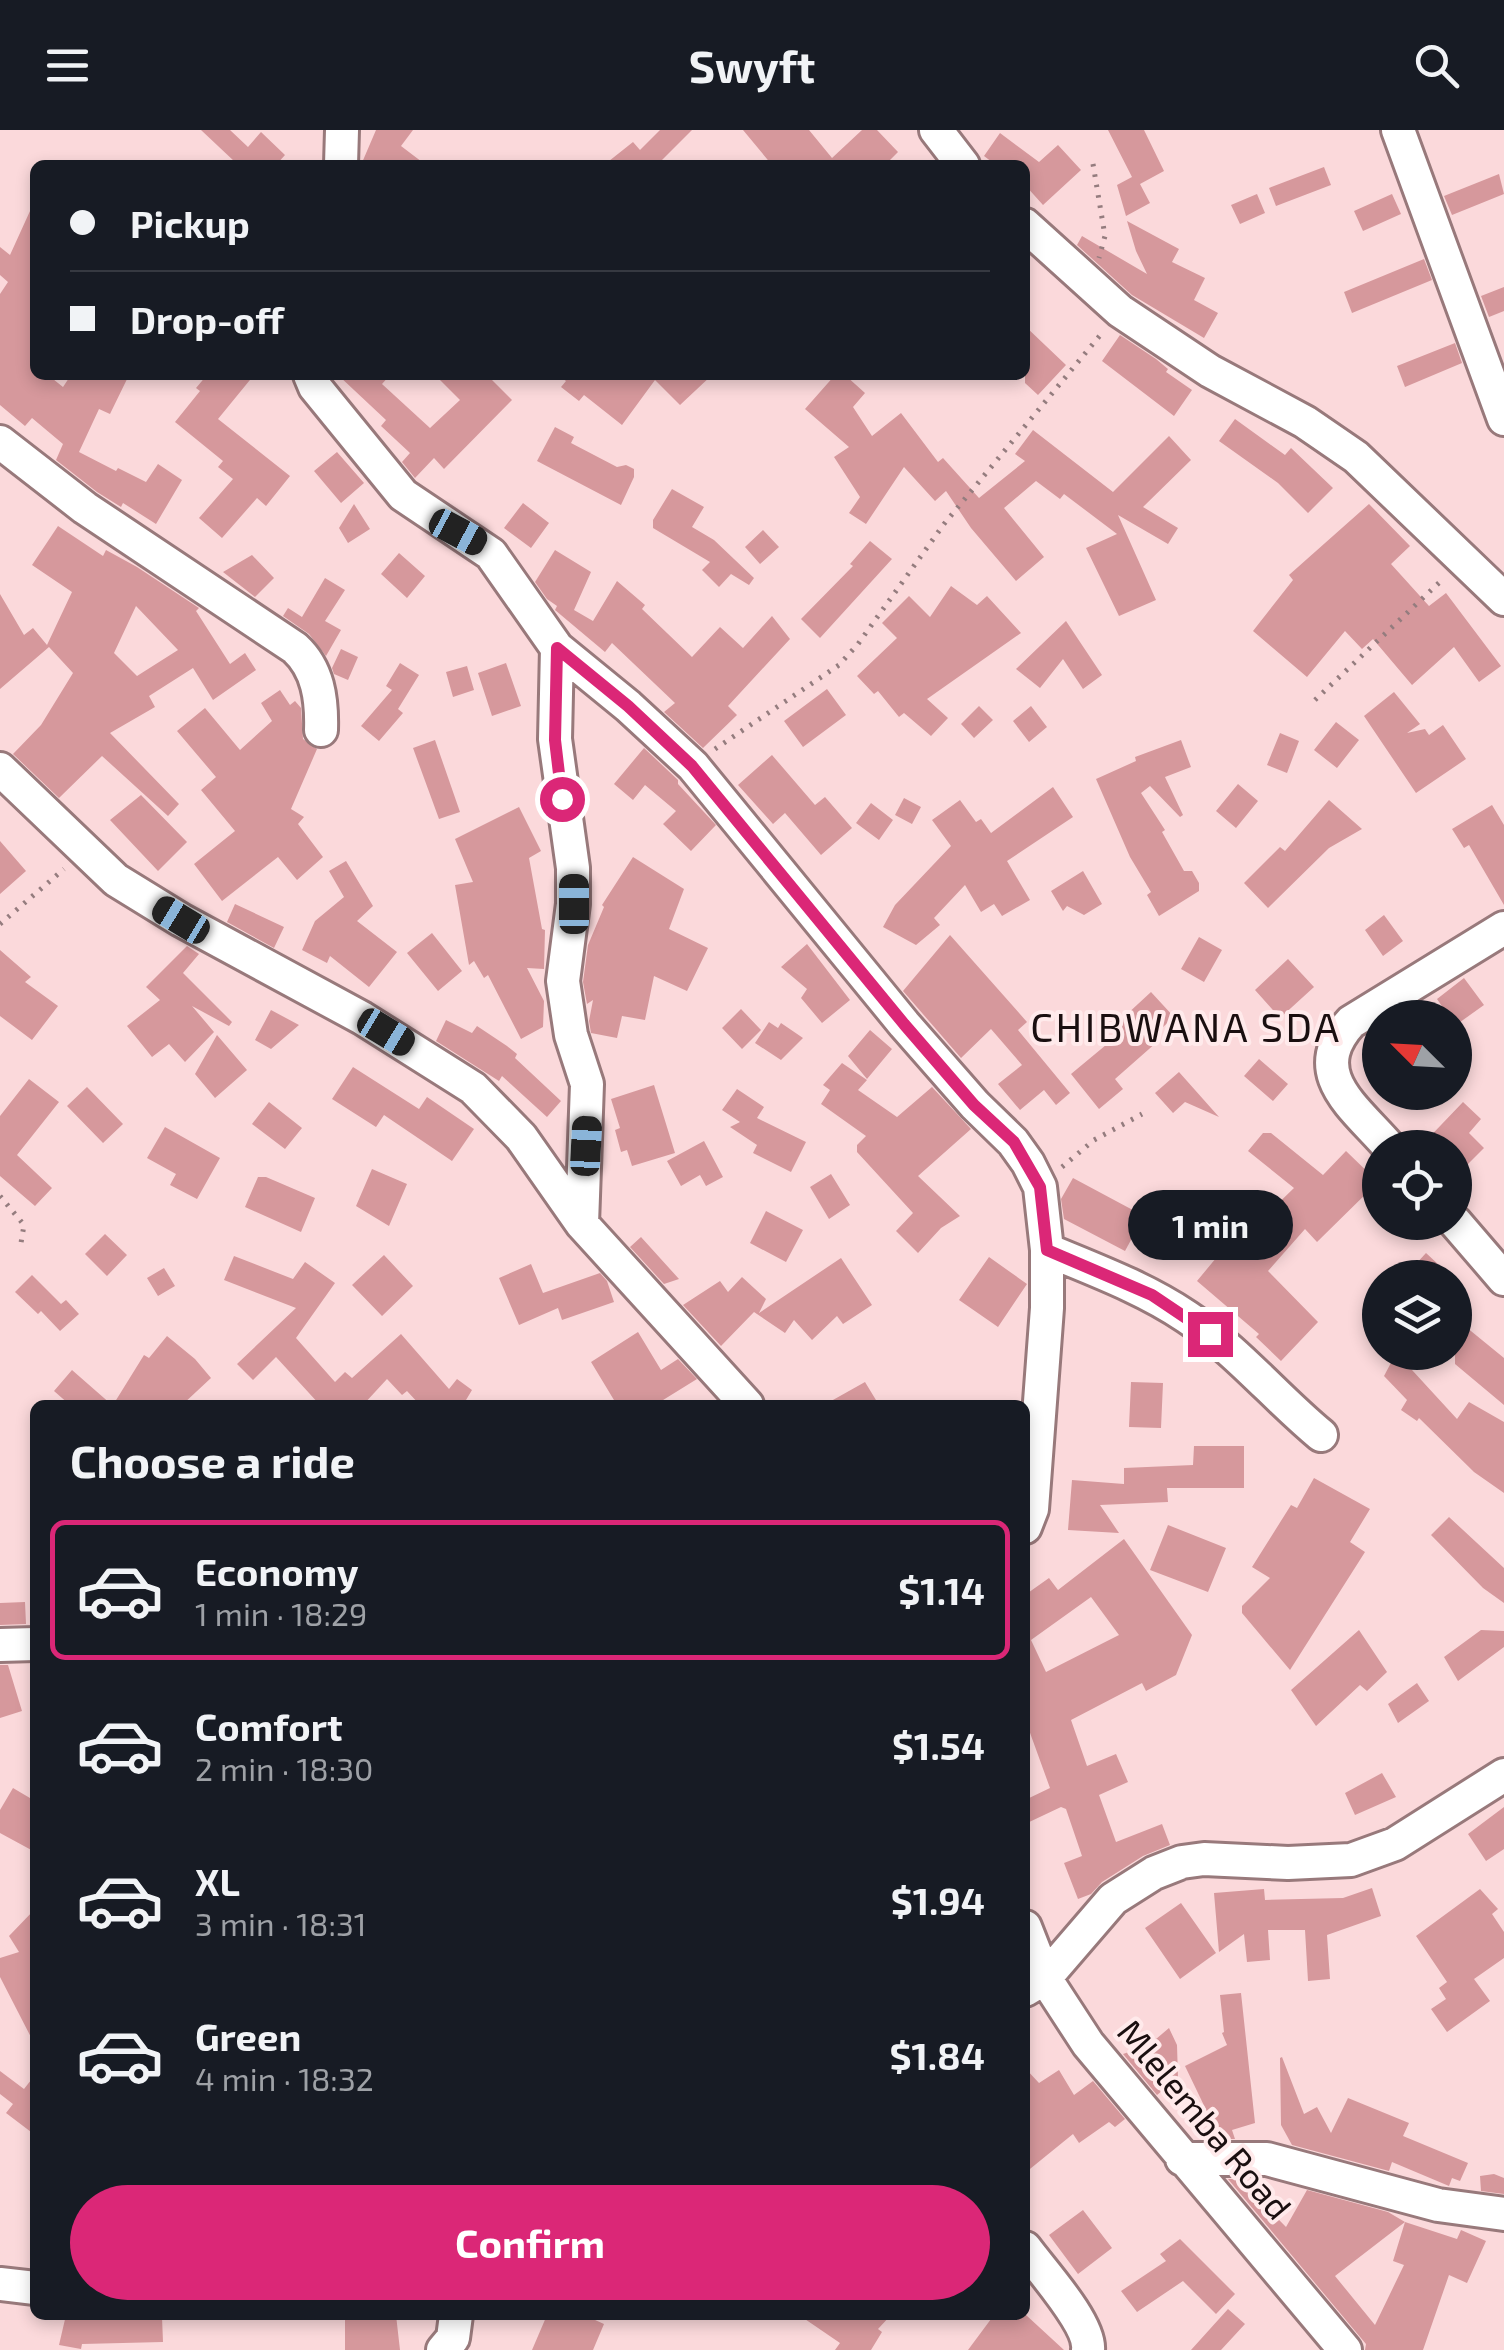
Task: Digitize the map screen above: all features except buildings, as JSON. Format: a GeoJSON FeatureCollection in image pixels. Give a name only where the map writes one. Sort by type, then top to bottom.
{"type":"FeatureCollection","features":[{"type":"Feature","properties":{"kind":"street"},"geometry":{"type":"LineString","coordinates":[[341,160],[342,130]]}},
{"type":"Feature","properties":{"kind":"street"},"geometry":{"type":"LineString","coordinates":[[936,130],[959,160]]}},
{"type":"Feature","properties":{"kind":"street"},"geometry":{"type":"LineString","coordinates":[[1398,130],[1504,420]]}},
{"type":"Feature","properties":{"kind":"street"},"geometry":{"type":"LineString","coordinates":[[1030,230],[1120,311],[1210,371],[1331,438],[1356,457],[1504,599]]}},
{"type":"Feature","properties":{"kind":"street"},"geometry":{"type":"LineString","coordinates":[[312,380],[403,495],[490,554],[557,648],[628,706],[692,766],[904,1024],[974,1105],[1014,1142],[1040,1187],[1047,1250],[1043,1384],[1030,1514]]}},
{"type":"Feature","properties":{"kind":"street"},"geometry":{"type":"LineString","coordinates":[[0,442],[85,508],[296,648],[306,658],[317,684],[321,730]]}},
{"type":"Feature","properties":{"kind":"street"},"geometry":{"type":"LineString","coordinates":[[557,648],[555,740],[573,868],[574,904],[563,981],[571,1035],[587,1084],[582,1224]]}},
{"type":"Feature","properties":{"kind":"street"},"geometry":{"type":"LineString","coordinates":[[0,770],[116,880],[362,1018],[473,1088],[521,1137],[582,1224],[742,1400]]}},
{"type":"Feature","properties":{"kind":"street"},"geometry":{"type":"LineString","coordinates":[[1374,1130],[1337,1087],[1330,1062],[1338,1036],[1351,1022],[1504,928]]}},
{"type":"Feature","properties":{"kind":"street"},"geometry":{"type":"LineString","coordinates":[[1470,1240],[1504,1279]]}},
{"type":"Feature","properties":{"kind":"street"},"geometry":{"type":"LineString","coordinates":[[1047,1250],[1152,1295],[1189,1318],[1232,1351],[1285,1406],[1321,1435]]}},
{"type":"Feature","properties":{"kind":"street"},"geometry":{"type":"LineString","coordinates":[[0,1644],[30,1644]]}},
{"type":"Feature","properties":{"kind":"street"},"geometry":{"type":"LineString","coordinates":[[1035,1984],[1112,1900],[1154,1873],[1182,1862],[1204,1859],[1288,1863],[1351,1860],[1395,1844],[1504,1775]]}},
{"type":"Feature","properties":{"kind":"street","name":"Mlelemba Road"},"geometry":{"type":"LineString","coordinates":[[1030,1956],[1035,1984],[1345,2350]]}},
{"type":"Feature","properties":{"kind":"street"},"geometry":{"type":"LineString","coordinates":[[1182,2159],[1267,2159],[1438,2205],[1504,2214]]}},
{"type":"Feature","properties":{"kind":"street"},"geometry":{"type":"LineString","coordinates":[[1030,2255],[1080,2322],[1089,2342],[1088,2350]]}},
{"type":"Feature","properties":{"kind":"street"},"geometry":{"type":"LineString","coordinates":[[0,2284],[30,2287]]}},
{"type":"Feature","properties":{"kind":"street"},"geometry":{"type":"LineString","coordinates":[[443,2350],[454,2338],[456,2320]]}},
{"type":"Feature","properties":{"kind":"path"},"geometry":{"type":"LineString","coordinates":[[1082,278],[1104,248],[1093,164]]}},
{"type":"Feature","properties":{"kind":"path"},"geometry":{"type":"LineString","coordinates":[[692,766],[768,711],[812,686],[858,644],[944,524],[1120,311]]}},
{"type":"Feature","properties":{"kind":"path"},"geometry":{"type":"LineString","coordinates":[[1316,700],[1464,559]]}},
{"type":"Feature","properties":{"kind":"path"},"geometry":{"type":"LineString","coordinates":[[0,924],[84,851]]}},
{"type":"Feature","properties":{"kind":"path"},"geometry":{"type":"LineString","coordinates":[[1040,1187],[1094,1140],[1142,1114]]}},
{"type":"Feature","properties":{"kind":"path"},"geometry":{"type":"LineString","coordinates":[[0,1196],[24,1225],[21,1243]]}},
{"type":"Feature","properties":{"kind":"district","name":"CHIBWANA SDA"},"geometry":{"type":"Point","coordinates":[1186,1028]}},
{"type":"Feature","properties":{"kind":"route"},"geometry":{"type":"LineString","coordinates":[[562,799],[555,740],[557,648],[628,706],[692,766],[904,1024],[974,1105],[1014,1142],[1040,1187],[1047,1250],[1152,1295],[1210,1334]]}}]}
